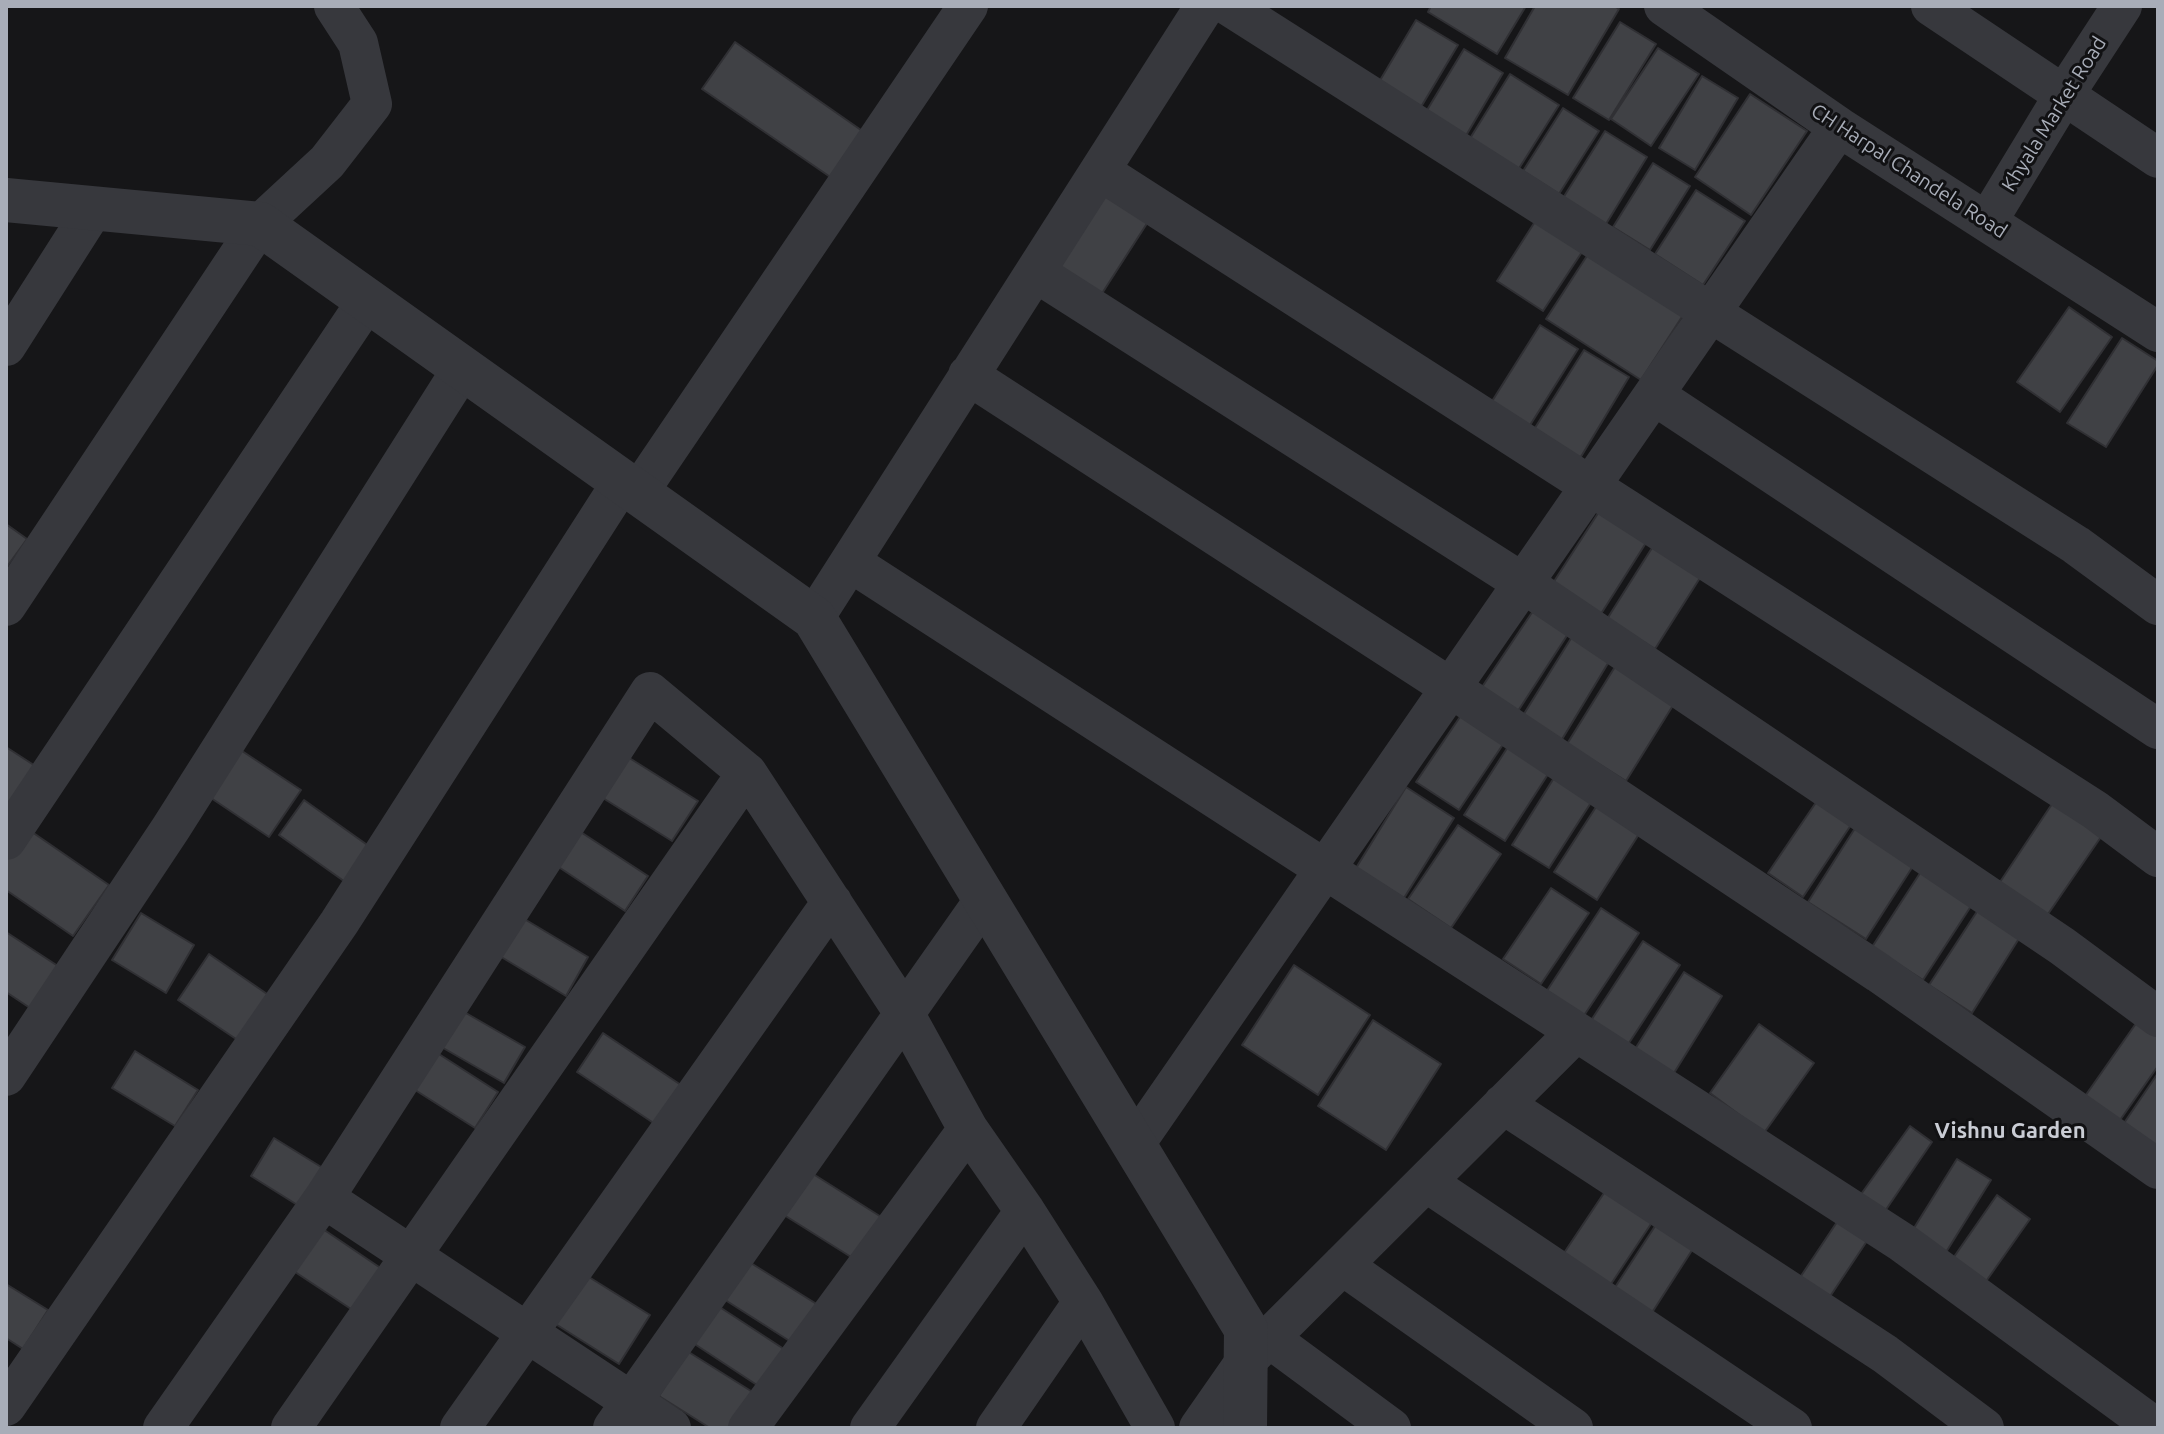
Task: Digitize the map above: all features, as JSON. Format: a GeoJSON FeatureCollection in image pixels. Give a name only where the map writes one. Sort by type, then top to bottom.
{"type":"FeatureCollection","features":[{"type":"Feature","properties":{"kind":"street"},"geometry":{"type":"LineString","coordinates":[[6,606],[260,224],[327,162],[372,104],[358,43],[334,6]]}},
{"type":"Feature","properties":{"kind":"street"},"geometry":{"type":"LineString","coordinates":[[6,1406],[339,923],[630,488],[968,6]]}},
{"type":"Feature","properties":{"kind":"street"},"geometry":{"type":"LineString","coordinates":[[814,618],[1205,6]]}},
{"type":"Feature","properties":{"kind":"street"},"geometry":{"type":"LineString","coordinates":[[1229,6],[2076,545],[2158,605]]}},
{"type":"Feature","properties":{"kind":"street"},"geometry":{"type":"LineString","coordinates":[[1931,6],[2158,158]]}},
{"type":"Feature","properties":{"kind":"street","name":"Khyala Market Road"},"geometry":{"type":"LineString","coordinates":[[1987,222],[2122,6]]}},
{"type":"Feature","properties":{"kind":"street","name":"CH Harpal Chandela Road"},"geometry":{"type":"LineString","coordinates":[[1675,9],[1839,127],[2158,332]]}},
{"type":"Feature","properties":{"kind":"street"},"geometry":{"type":"LineString","coordinates":[[1134,1145],[1839,127]]}},
{"type":"Feature","properties":{"kind":"street"},"geometry":{"type":"LineString","coordinates":[[1100,171],[2095,810],[2158,857]]}},
{"type":"Feature","properties":{"kind":"street"},"geometry":{"type":"LineString","coordinates":[[6,200],[260,224],[814,618],[1257,1350],[1391,1428]]}},
{"type":"Feature","properties":{"kind":"street"},"geometry":{"type":"LineString","coordinates":[[6,346],[94,208]]}},
{"type":"Feature","properties":{"kind":"street"},"geometry":{"type":"LineString","coordinates":[[1035,272],[1523,583],[2062,946],[2158,1017]]}},
{"type":"Feature","properties":{"kind":"street"},"geometry":{"type":"LineString","coordinates":[[6,840],[367,301]]}},
{"type":"Feature","properties":{"kind":"street"},"geometry":{"type":"LineString","coordinates":[[6,1076],[171,828],[462,369]]}},
{"type":"Feature","properties":{"kind":"street"},"geometry":{"type":"LineString","coordinates":[[968,375],[1451,688],[1879,973],[2158,1169]]}},
{"type":"Feature","properties":{"kind":"street"},"geometry":{"type":"LineString","coordinates":[[1654,395],[2158,729]]}},
{"type":"Feature","properties":{"kind":"street"},"geometry":{"type":"LineString","coordinates":[[850,562],[1903,1243],[2156,1428]]}},
{"type":"Feature","properties":{"kind":"street"},"geometry":{"type":"LineString","coordinates":[[163,1428],[324,1198],[650,692],[747,773],[904,1013],[968,1129],[1083,1302],[1155,1428]]}},
{"type":"Feature","properties":{"kind":"street"},"geometry":{"type":"LineString","coordinates":[[291,1428],[747,773]]}},
{"type":"Feature","properties":{"kind":"street"},"geometry":{"type":"LineString","coordinates":[[622,1415],[985,899]]}},
{"type":"Feature","properties":{"kind":"street"},"geometry":{"type":"LineString","coordinates":[[460,1428],[832,902]]}},
{"type":"Feature","properties":{"kind":"street"},"geometry":{"type":"LineString","coordinates":[[1199,1428],[1257,1350],[1576,1032]]}},
{"type":"Feature","properties":{"kind":"street"},"geometry":{"type":"LineString","coordinates":[[1503,1104],[1885,1354],[1984,1428]]}},
{"type":"Feature","properties":{"kind":"street"},"geometry":{"type":"LineString","coordinates":[[748,1428],[968,1129]]}},
{"type":"Feature","properties":{"kind":"street"},"geometry":{"type":"LineString","coordinates":[[1426,1182],[1792,1428]]}},
{"type":"Feature","properties":{"kind":"street"},"geometry":{"type":"LineString","coordinates":[[324,1198],[527,1333],[622,1415],[671,1428]]}},
{"type":"Feature","properties":{"kind":"street"},"geometry":{"type":"LineString","coordinates":[[870,1428],[1025,1211]]}},
{"type":"Feature","properties":{"kind":"street"},"geometry":{"type":"LineString","coordinates":[[1342,1265],[1573,1428]]}},
{"type":"Feature","properties":{"kind":"street"},"geometry":{"type":"LineString","coordinates":[[996,1428],[1083,1302]]}},
{"type":"Feature","properties":{"kind":"street"},"geometry":{"type":"LineString","coordinates":[[1245,1428],[1257,1350]]}},
{"type":"Feature","properties":{"kind":"building"},"geometry":{"type":"Polygon","coordinates":[[[1431,6],[1526,6],[1497,54],[1428,12],[1431,6]]]}},
{"type":"Feature","properties":{"kind":"building"},"geometry":{"type":"Polygon","coordinates":[[[1535,6],[1614,6],[1619,9],[1568,95],[1505,58],[1535,6]]]}},
{"type":"Feature","properties":{"kind":"building"},"geometry":{"type":"Polygon","coordinates":[[[1416,20],[1458,45],[1421,107],[1379,82],[1416,20]]]}},
{"type":"Feature","properties":{"kind":"building"},"geometry":{"type":"Polygon","coordinates":[[[1620,22],[1656,44],[1609,120],[1573,98],[1620,22]]]}},
{"type":"Feature","properties":{"kind":"building"},"geometry":{"type":"Polygon","coordinates":[[[735,42],[871,137],[839,183],[702,89],[735,42]]]}},
{"type":"Feature","properties":{"kind":"building"},"geometry":{"type":"Polygon","coordinates":[[[1658,48],[1699,74],[1651,146],[1611,119],[1658,48]]]}},
{"type":"Feature","properties":{"kind":"building"},"geometry":{"type":"Polygon","coordinates":[[[1464,49],[1503,73],[1464,139],[1424,115],[1464,49]]]}},
{"type":"Feature","properties":{"kind":"building"},"geometry":{"type":"Polygon","coordinates":[[[1510,74],[1559,105],[1518,170],[1469,140],[1510,74]]]}},
{"type":"Feature","properties":{"kind":"building"},"geometry":{"type":"Polygon","coordinates":[[[1702,76],[1738,98],[1695,170],[1659,148],[1702,76]]]}},
{"type":"Feature","properties":{"kind":"building"},"geometry":{"type":"Polygon","coordinates":[[[1750,94],[1807,131],[1751,215],[1695,177],[1750,94]]]}},
{"type":"Feature","properties":{"kind":"building"},"geometry":{"type":"Polygon","coordinates":[[[1563,108],[1599,131],[1559,194],[1523,171],[1563,108]]]}},
{"type":"Feature","properties":{"kind":"building"},"geometry":{"type":"Polygon","coordinates":[[[1605,131],[1647,157],[1606,224],[1563,198],[1605,131]]]}},
{"type":"Feature","properties":{"kind":"building"},"geometry":{"type":"Polygon","coordinates":[[[1653,163],[1690,186],[1650,250],[1613,227],[1653,163]]]}},
{"type":"Feature","properties":{"kind":"building"},"geometry":{"type":"Polygon","coordinates":[[[1109,180],[1155,211],[1101,295],[1054,265],[1109,180]]]}},
{"type":"Feature","properties":{"kind":"building"},"geometry":{"type":"Polygon","coordinates":[[[1696,190],[1745,221],[1703,285],[1655,254],[1696,190]]]}},
{"type":"Feature","properties":{"kind":"building"},"geometry":{"type":"Polygon","coordinates":[[[1545,206],[1592,237],[1543,311],[1497,281],[1545,206]]]}},
{"type":"Feature","properties":{"kind":"building"},"geometry":{"type":"Polygon","coordinates":[[[1594,245],[1689,306],[1641,380],[1546,319],[1594,245]]]}},
{"type":"Feature","properties":{"kind":"building"},"geometry":{"type":"Polygon","coordinates":[[[2069,307],[2112,337],[2060,412],[2017,382],[2069,307]]]}},
{"type":"Feature","properties":{"kind":"building"},"geometry":{"type":"Polygon","coordinates":[[[1540,325],[1578,349],[1527,430],[1489,406],[1540,325]]]}},
{"type":"Feature","properties":{"kind":"building"},"geometry":{"type":"Polygon","coordinates":[[[2122,338],[2158,361],[2158,365],[2106,447],[2067,423],[2122,338]]]}},
{"type":"Feature","properties":{"kind":"building"},"geometry":{"type":"Polygon","coordinates":[[[1584,350],[1629,377],[1579,460],[1533,431],[1584,350]]]}},
{"type":"Feature","properties":{"kind":"building"},"geometry":{"type":"Polygon","coordinates":[[[1604,504],[1651,535],[1599,617],[1551,586],[1604,504]]]}},
{"type":"Feature","properties":{"kind":"building"},"geometry":{"type":"Polygon","coordinates":[[[6,524],[27,539],[6,568],[6,524]]]}},
{"type":"Feature","properties":{"kind":"building"},"geometry":{"type":"Polygon","coordinates":[[[1657,540],[1705,570],[1655,649],[1607,619],[1657,540]]]}},
{"type":"Feature","properties":{"kind":"building"},"geometry":{"type":"Polygon","coordinates":[[[1535,608],[1570,631],[1518,711],[1482,687],[1535,608]]]}},
{"type":"Feature","properties":{"kind":"building"},"geometry":{"type":"Polygon","coordinates":[[[1575,632],[1613,655],[1561,741],[1522,717],[1575,632]]]}},
{"type":"Feature","properties":{"kind":"building"},"geometry":{"type":"Polygon","coordinates":[[[1618,662],[1677,699],[1626,781],[1567,744],[1618,662]]]}},
{"type":"Feature","properties":{"kind":"building"},"geometry":{"type":"Polygon","coordinates":[[[1468,705],[1510,734],[1459,810],[1416,782],[1468,705]]]}},
{"type":"Feature","properties":{"kind":"building"},"geometry":{"type":"Polygon","coordinates":[[[1513,739],[1554,765],[1505,841],[1464,815],[1513,739]]]}},
{"type":"Feature","properties":{"kind":"building"},"geometry":{"type":"Polygon","coordinates":[[[6,747],[43,771],[6,811],[6,747]]]}},
{"type":"Feature","properties":{"kind":"building"},"geometry":{"type":"Polygon","coordinates":[[[239,749],[301,790],[269,837],[208,796],[239,749]]]}},
{"type":"Feature","properties":{"kind":"building"},"geometry":{"type":"Polygon","coordinates":[[[623,754],[698,801],[672,841],[598,795],[623,754]]]}},
{"type":"Feature","properties":{"kind":"building"},"geometry":{"type":"Polygon","coordinates":[[[1557,773],[1594,798],[1549,868],[1512,845],[1557,773]]]}},
{"type":"Feature","properties":{"kind":"building"},"geometry":{"type":"Polygon","coordinates":[[[1406,787],[1454,818],[1404,898],[1356,868],[1406,787]]]}},
{"type":"Feature","properties":{"kind":"building"},"geometry":{"type":"Polygon","coordinates":[[[1605,793],[1648,820],[1597,900],[1554,872],[1605,793]]]}},
{"type":"Feature","properties":{"kind":"building"},"geometry":{"type":"Polygon","coordinates":[[[1819,798],[1853,822],[1803,897],[1768,873],[1819,798]]]}},
{"type":"Feature","properties":{"kind":"building"},"geometry":{"type":"Polygon","coordinates":[[[304,800],[373,849],[348,884],[279,835],[304,800]]]}},
{"type":"Feature","properties":{"kind":"building"},"geometry":{"type":"Polygon","coordinates":[[[2054,801],[2103,834],[2046,917],[1998,885],[2054,801]]]}},
{"type":"Feature","properties":{"kind":"building"},"geometry":{"type":"Polygon","coordinates":[[[1859,822],[1917,860],[1866,939],[1808,902],[1859,822]]]}},
{"type":"Feature","properties":{"kind":"building"},"geometry":{"type":"Polygon","coordinates":[[[19,823],[109,885],[73,936],[6,890],[6,843],[19,823]]]}},
{"type":"Feature","properties":{"kind":"building"},"geometry":{"type":"Polygon","coordinates":[[[570,825],[648,876],[625,911],[548,860],[570,825]]]}},
{"type":"Feature","properties":{"kind":"building"},"geometry":{"type":"Polygon","coordinates":[[[1458,825],[1501,854],[1451,928],[1408,899],[1458,825]]]}},
{"type":"Feature","properties":{"kind":"building"},"geometry":{"type":"Polygon","coordinates":[[[1924,867],[1975,900],[1923,980],[1872,947],[1924,867]]]}},
{"type":"Feature","properties":{"kind":"building"},"geometry":{"type":"Polygon","coordinates":[[[1551,888],[1589,913],[1541,984],[1503,959],[1551,888]]]}},
{"type":"Feature","properties":{"kind":"building"},"geometry":{"type":"Polygon","coordinates":[[[1601,908],[1639,933],[1583,1017],[1546,992],[1601,908]]]}},
{"type":"Feature","properties":{"kind":"building"},"geometry":{"type":"Polygon","coordinates":[[[1978,910],[2020,937],[1972,1013],[1929,985],[1978,910]]]}},
{"type":"Feature","properties":{"kind":"building"},"geometry":{"type":"Polygon","coordinates":[[[511,911],[588,957],[566,996],[488,949],[511,911]]]}},
{"type":"Feature","properties":{"kind":"building"},"geometry":{"type":"Polygon","coordinates":[[[141,913],[194,945],[166,993],[112,960],[141,913]]]}},
{"type":"Feature","properties":{"kind":"building"},"geometry":{"type":"Polygon","coordinates":[[[6,932],[64,970],[36,1012],[6,992],[6,932]]]}},
{"type":"Feature","properties":{"kind":"building"},"geometry":{"type":"Polygon","coordinates":[[[1643,941],[1680,965],[1627,1046],[1590,1022],[1643,941]]]}},
{"type":"Feature","properties":{"kind":"building"},"geometry":{"type":"Polygon","coordinates":[[[209,954],[270,996],[239,1041],[178,1000],[209,954]]]}},
{"type":"Feature","properties":{"kind":"building"},"geometry":{"type":"Polygon","coordinates":[[[1294,965],[1370,1015],[1318,1095],[1242,1045],[1294,965]]]}},
{"type":"Feature","properties":{"kind":"building"},"geometry":{"type":"Polygon","coordinates":[[[1684,972],[1722,996],[1674,1073],[1635,1049],[1684,972]]]}},
{"type":"Feature","properties":{"kind":"building"},"geometry":{"type":"Polygon","coordinates":[[[452,1005],[525,1047],[504,1083],[431,1041],[452,1005]]]}},
{"type":"Feature","properties":{"kind":"building"},"geometry":{"type":"Polygon","coordinates":[[[1373,1020],[1441,1064],[1386,1150],[1318,1106],[1373,1020]]]}},
{"type":"Feature","properties":{"kind":"building"},"geometry":{"type":"Polygon","coordinates":[[[2137,1022],[2158,1036],[2158,1066],[2118,1123],[2083,1099],[2137,1022]]]}},
{"type":"Feature","properties":{"kind":"building"},"geometry":{"type":"Polygon","coordinates":[[[1759,1024],[1814,1063],[1764,1133],[1710,1093],[1759,1024]]]}},
{"type":"Feature","properties":{"kind":"building"},"geometry":{"type":"Polygon","coordinates":[[[603,1033],[681,1085],[655,1124],[577,1072],[603,1033]]]}},
{"type":"Feature","properties":{"kind":"building"},"geometry":{"type":"Polygon","coordinates":[[[428,1047],[498,1092],[475,1128],[404,1083],[428,1047]]]}},
{"type":"Feature","properties":{"kind":"building"},"geometry":{"type":"Polygon","coordinates":[[[135,1051],[198,1090],[175,1126],[112,1088],[135,1051]]]}},
{"type":"Feature","properties":{"kind":"building"},"geometry":{"type":"Polygon","coordinates":[[[2158,1073],[2158,1149],[2122,1126],[2158,1073]]]}},
{"type":"Feature","properties":{"kind":"building"},"geometry":{"type":"Polygon","coordinates":[[[1910,1126],[1932,1142],[1883,1214],[1859,1197],[1910,1126]]]}},
{"type":"Feature","properties":{"kind":"building"},"geometry":{"type":"Polygon","coordinates":[[[274,1138],[331,1173],[307,1211],[251,1176],[274,1138]]]}},
{"type":"Feature","properties":{"kind":"building"},"geometry":{"type":"Polygon","coordinates":[[[1957,1159],[1991,1180],[1943,1257],[1909,1236],[1957,1159]]]}},
{"type":"Feature","properties":{"kind":"building"},"geometry":{"type":"Polygon","coordinates":[[[810,1172],[886,1220],[859,1262],[784,1215],[810,1172]]]}},
{"type":"Feature","properties":{"kind":"building"},"geometry":{"type":"Polygon","coordinates":[[[1612,1181],[1659,1212],[1603,1296],[1556,1265],[1612,1181]]]}},
{"type":"Feature","properties":{"kind":"building"},"geometry":{"type":"Polygon","coordinates":[[[1997,1195],[2030,1219],[1982,1287],[1949,1264],[1997,1195]]]}},
{"type":"Feature","properties":{"kind":"building"},"geometry":{"type":"Polygon","coordinates":[[[1845,1210],[1875,1229],[1825,1304],[1795,1285],[1845,1210]]]}},
{"type":"Feature","properties":{"kind":"building"},"geometry":{"type":"Polygon","coordinates":[[[1661,1217],[1698,1241],[1646,1322],[1608,1298],[1661,1217]]]}},
{"type":"Feature","properties":{"kind":"building"},"geometry":{"type":"Polygon","coordinates":[[[317,1225],[385,1271],[357,1313],[289,1268],[317,1225]]]}},
{"type":"Feature","properties":{"kind":"building"},"geometry":{"type":"Polygon","coordinates":[[[746,1260],[823,1308],[799,1347],[722,1298],[746,1260]]]}},
{"type":"Feature","properties":{"kind":"building"},"geometry":{"type":"Polygon","coordinates":[[[576,1269],[650,1315],[619,1364],[546,1318],[576,1269]]]}},
{"type":"Feature","properties":{"kind":"building"},"geometry":{"type":"Polygon","coordinates":[[[6,1284],[48,1310],[23,1349],[6,1338],[6,1284]]]}},
{"type":"Feature","properties":{"kind":"building"},"geometry":{"type":"Polygon","coordinates":[[[715,1304],[790,1353],[766,1391],[690,1341],[715,1304]]]}},
{"type":"Feature","properties":{"kind":"building"},"geometry":{"type":"Polygon","coordinates":[[[687,1351],[759,1396],[739,1428],[710,1428],[659,1396],[687,1351]]]}},
{"type":"Feature","properties":{"kind":"district","name":"Vishnu Garden"},"geometry":{"type":"Point","coordinates":[2010,1131]}}]}
